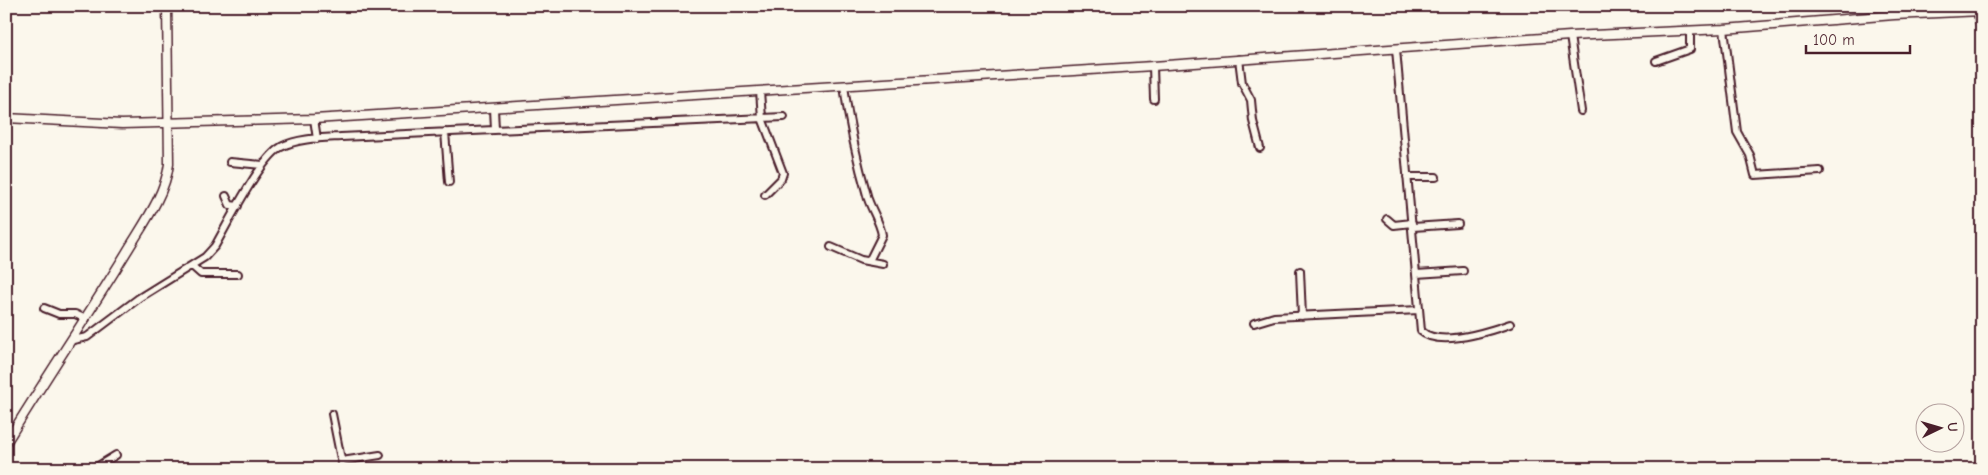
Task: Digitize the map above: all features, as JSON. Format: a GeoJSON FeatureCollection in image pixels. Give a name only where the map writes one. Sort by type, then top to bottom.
{"type":"FeatureCollection","features":[{"type":"Feature","properties":{"kind":"street"},"geometry":{"type":"LineString","coordinates":[[6,443],[86,319],[144,224],[166,181],[169,164],[169,123],[166,7]]}},
{"type":"Feature","properties":{"kind":"street"},"geometry":{"type":"LineString","coordinates":[[6,118],[122,124],[494,111],[1153,66],[1396,53],[1570,36],[1690,34],[1894,15],[1979,13],[1981,33]]}},
{"type":"Feature","properties":{"kind":"street"},"geometry":{"type":"LineString","coordinates":[[1725,31],[1738,132],[1750,155],[1756,175],[1820,171]]}},
{"type":"Feature","properties":{"kind":"street"},"geometry":{"type":"LineString","coordinates":[[1656,61],[1686,52],[1691,47],[1690,34]]}},
{"type":"Feature","properties":{"kind":"street"},"geometry":{"type":"LineString","coordinates":[[1570,36],[1580,111]]}},
{"type":"Feature","properties":{"kind":"street"},"geometry":{"type":"LineString","coordinates":[[1396,53],[1413,225],[1421,331],[1426,335],[1448,338],[1468,337],[1510,324]]}},
{"type":"Feature","properties":{"kind":"street"},"geometry":{"type":"LineString","coordinates":[[1240,62],[1242,83],[1251,100],[1253,121],[1260,148]]}},
{"type":"Feature","properties":{"kind":"street"},"geometry":{"type":"LineString","coordinates":[[1153,66],[1154,99]]}},
{"type":"Feature","properties":{"kind":"street"},"geometry":{"type":"LineString","coordinates":[[844,86],[855,151],[869,200],[878,218],[882,235],[869,260]]}},
{"type":"Feature","properties":{"kind":"street"},"geometry":{"type":"LineString","coordinates":[[760,94],[762,117],[784,173],[781,179],[764,195]]}},
{"type":"Feature","properties":{"kind":"street"},"geometry":{"type":"LineString","coordinates":[[494,111],[495,128]]}},
{"type":"Feature","properties":{"kind":"street"},"geometry":{"type":"LineString","coordinates":[[73,340],[86,337],[139,298],[192,266],[210,252],[263,165],[273,152],[293,142],[495,128],[784,117]]}},
{"type":"Feature","properties":{"kind":"street"},"geometry":{"type":"LineString","coordinates":[[314,118],[317,139]]}},
{"type":"Feature","properties":{"kind":"street"},"geometry":{"type":"LineString","coordinates":[[445,132],[449,182]]}},
{"type":"Feature","properties":{"kind":"street"},"geometry":{"type":"LineString","coordinates":[[230,162],[263,165]]}},
{"type":"Feature","properties":{"kind":"street"},"geometry":{"type":"LineString","coordinates":[[1408,177],[1436,177]]}},
{"type":"Feature","properties":{"kind":"street"},"geometry":{"type":"LineString","coordinates":[[226,196],[230,205],[238,206]]}},
{"type":"Feature","properties":{"kind":"street"},"geometry":{"type":"LineString","coordinates":[[1387,219],[1394,225],[1458,224]]}},
{"type":"Feature","properties":{"kind":"street"},"geometry":{"type":"LineString","coordinates":[[831,247],[860,260],[869,260],[883,264]]}},
{"type":"Feature","properties":{"kind":"street"},"geometry":{"type":"LineString","coordinates":[[192,266],[201,274],[238,274]]}},
{"type":"Feature","properties":{"kind":"street"},"geometry":{"type":"LineString","coordinates":[[1300,271],[1302,316]]}},
{"type":"Feature","properties":{"kind":"street"},"geometry":{"type":"LineString","coordinates":[[1416,274],[1463,271]]}},
{"type":"Feature","properties":{"kind":"street"},"geometry":{"type":"LineString","coordinates":[[44,308],[59,314],[75,314],[86,319]]}},
{"type":"Feature","properties":{"kind":"street"},"geometry":{"type":"LineString","coordinates":[[1254,323],[1274,317],[1419,310]]}},
{"type":"Feature","properties":{"kind":"street"},"geometry":{"type":"LineString","coordinates":[[332,414],[343,465],[380,455]]}},
{"type":"Feature","properties":{"kind":"street"},"geometry":{"type":"LineString","coordinates":[[93,469],[116,455]]}}]}
